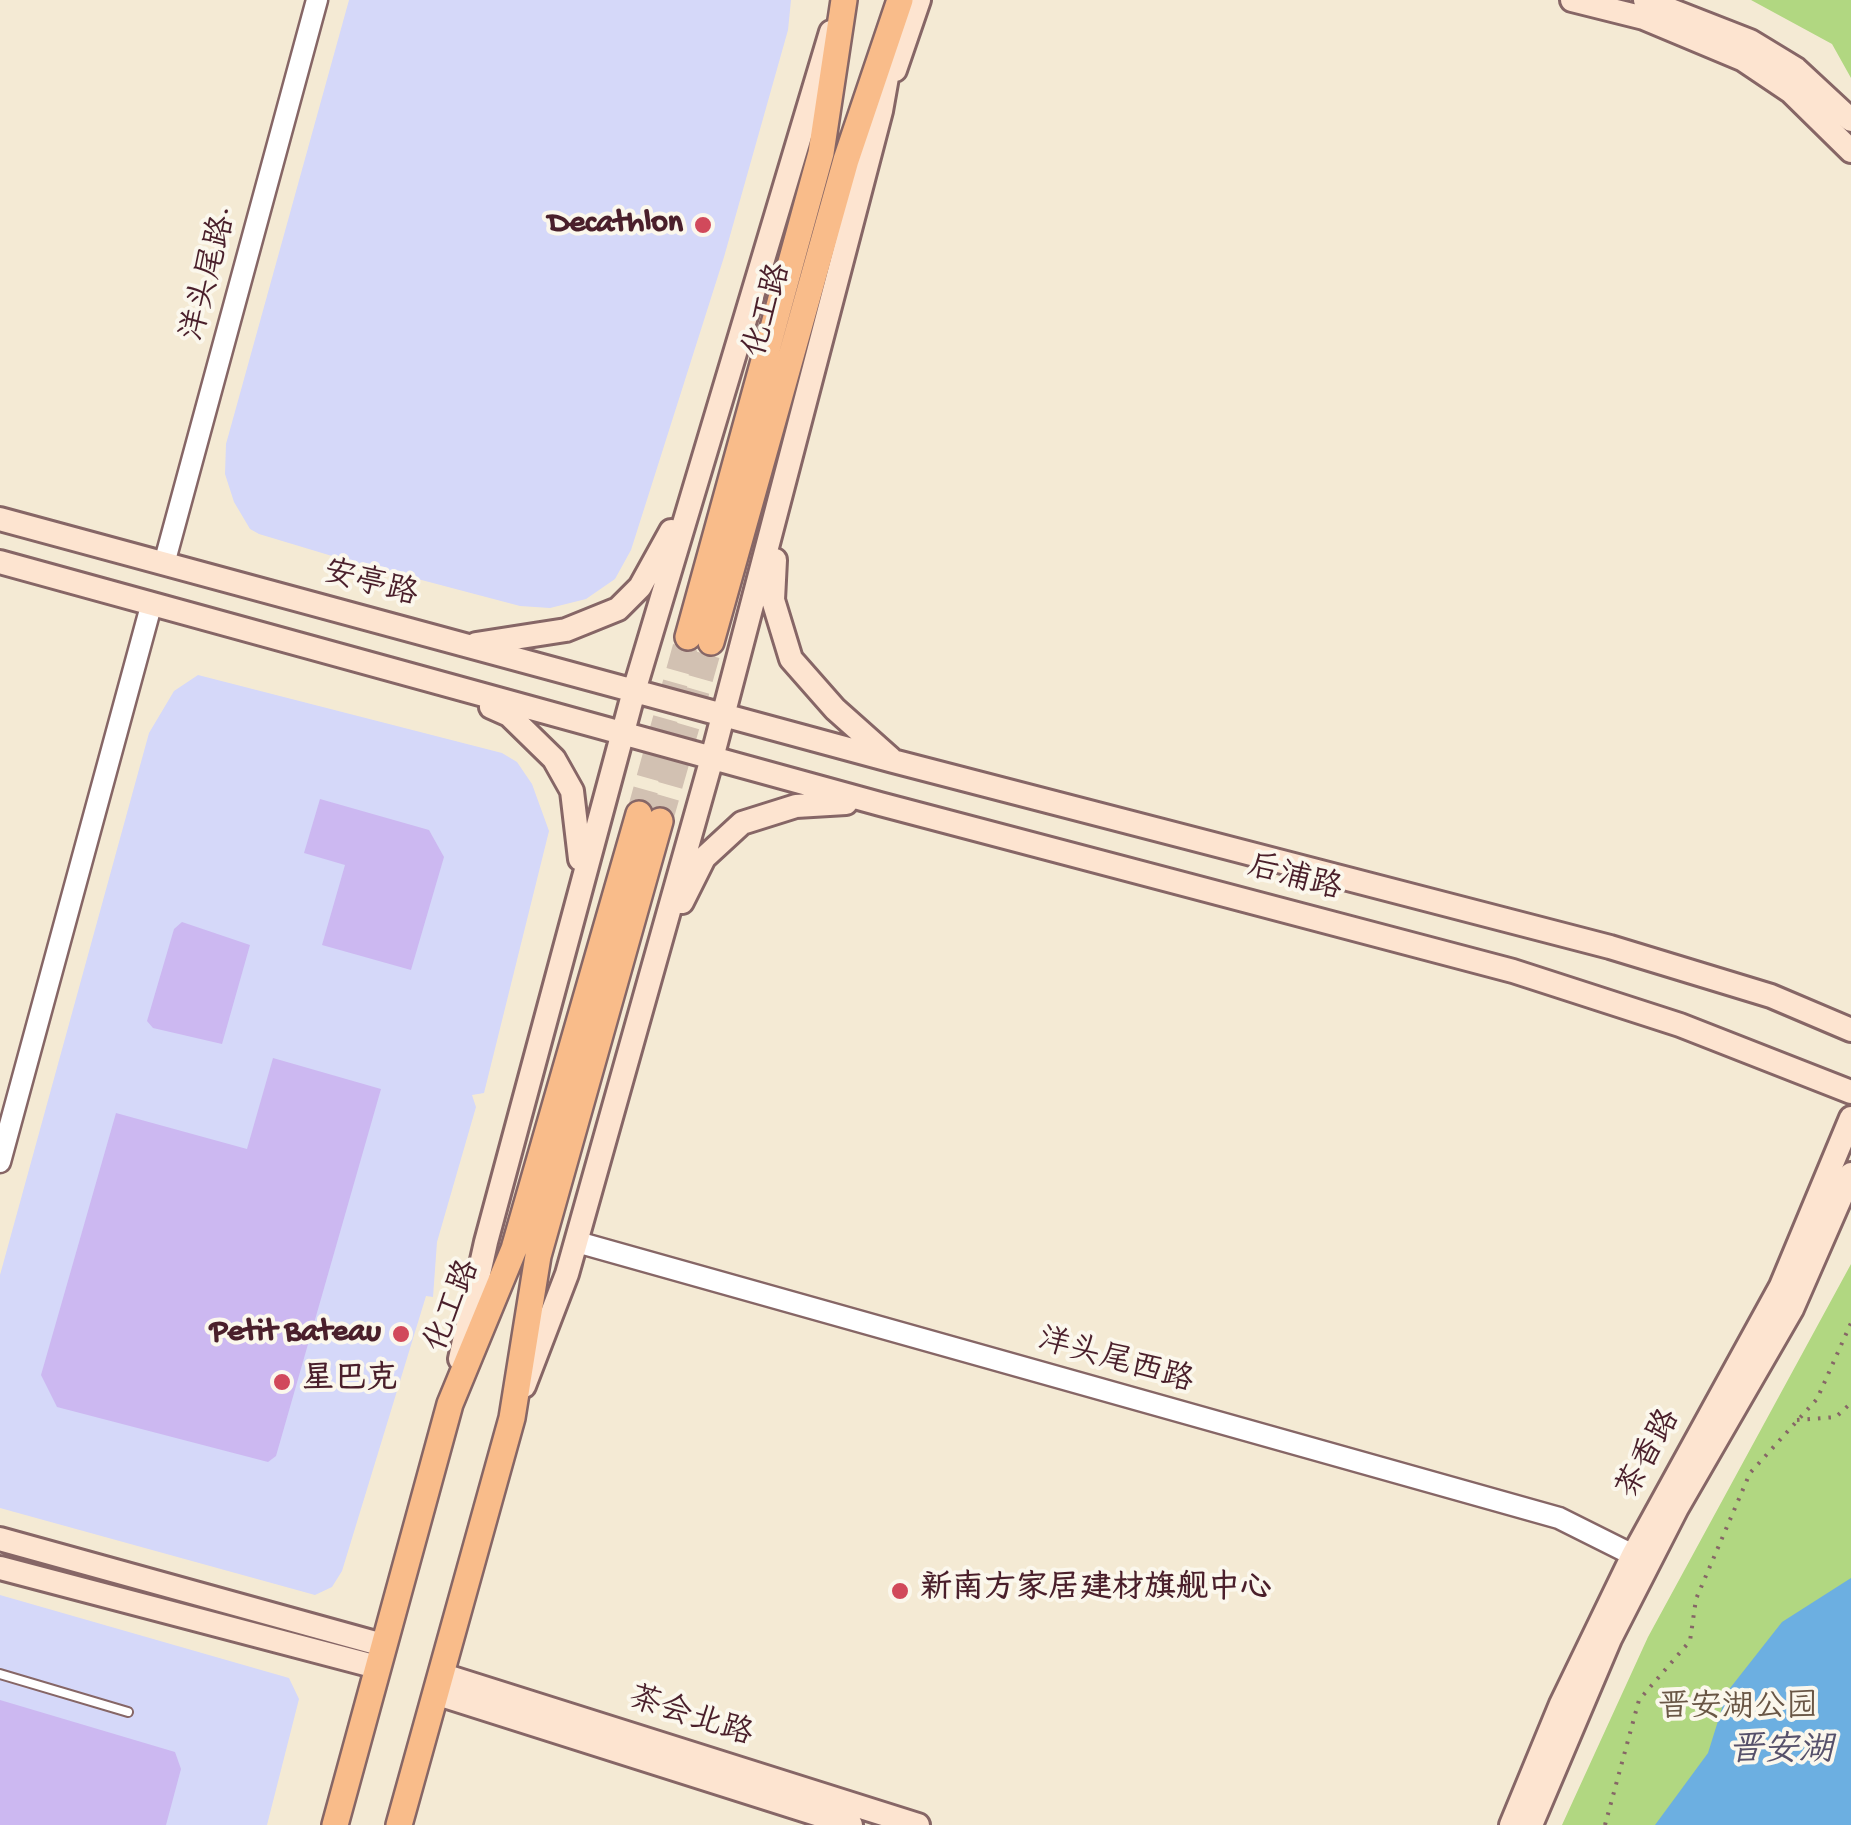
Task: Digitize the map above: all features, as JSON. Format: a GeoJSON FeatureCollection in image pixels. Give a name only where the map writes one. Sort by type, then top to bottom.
{"type":"FeatureCollection","features":[{"type":"Feature","properties":{"kind":"highway","name":"化工路"},"geometry":{"type":"LineString","coordinates":[[843,0],[821,153],[699,639],[846,160],[900,0]]}},
{"type":"Feature","properties":{"kind":"highway","name":"化工路"},"geometry":{"type":"LineString","coordinates":[[336,1825],[342,1791],[450,1404],[514,1249],[650,817],[538,1256],[512,1418],[402,1822]]}},
{"type":"Feature","properties":{"kind":"highway"},"geometry":{"type":"LineString","coordinates":[[328,1825],[342,1791]]}},
{"type":"Feature","properties":{"kind":"main road"},"geometry":{"type":"LineString","coordinates":[[450,1404],[486,1242],[634,691],[843,0]]}},
{"type":"Feature","properties":{"kind":"main road"},"geometry":{"type":"LineString","coordinates":[[881,111],[900,0]]}},
{"type":"Feature","properties":{"kind":"main road"},"geometry":{"type":"LineString","coordinates":[[512,1418],[576,1242],[724,715],[881,111],[919,0]]}},
{"type":"Feature","properties":{"kind":"main road"},"geometry":{"type":"LineString","coordinates":[[1572,0],[1660,24],[1742,60],[1791,92],[1851,151]]}},
{"type":"Feature","properties":{"kind":"main road"},"geometry":{"type":"LineString","coordinates":[[1645,0],[1750,40],[1796,69],[1851,120]]}},
{"type":"Feature","properties":{"kind":"main road"},"geometry":{"type":"LineString","coordinates":[[463,645],[566,630],[618,609],[640,587],[692,493]]}},
{"type":"Feature","properties":{"kind":"main road"},"geometry":{"type":"LineString","coordinates":[[777,512],[773,600],[791,659],[836,709],[893,761]]}},
{"type":"Feature","properties":{"kind":"main road","name":"安亭路"},"geometry":{"type":"LineString","coordinates":[[0,519],[724,715]]}},
{"type":"Feature","properties":{"kind":"main road"},"geometry":{"type":"LineString","coordinates":[[0,562],[712,758]]}},
{"type":"Feature","properties":{"kind":"main road"},"geometry":{"type":"LineString","coordinates":[[452,688],[509,715],[554,759],[572,792],[580,832],[580,894]]}},
{"type":"Feature","properties":{"kind":"main road","name":"后浦路"},"geometry":{"type":"LineString","coordinates":[[724,715],[1610,947],[1771,996],[1851,1030]]}},
{"type":"Feature","properties":{"kind":"main road","name":"后浦路"},"geometry":{"type":"LineString","coordinates":[[712,758],[1513,971],[1694,1030],[1851,1092]]}},
{"type":"Feature","properties":{"kind":"main road"},"geometry":{"type":"LineString","coordinates":[[657,954],[704,858],[742,823],[766,813],[810,804],[880,804]]}},
{"type":"Feature","properties":{"kind":"main road","name":"茶香路"},"geometry":{"type":"LineString","coordinates":[[1511,1825],[1561,1704],[1632,1554],[1775,1298],[1823,1195],[1851,1118]]}},
{"type":"Feature","properties":{"kind":"main road","name":"茶香路"},"geometry":{"type":"LineString","coordinates":[[1530,1825],[1610,1639],[1677,1508],[1792,1309],[1851,1174]]}},
{"type":"Feature","properties":{"kind":"main road"},"geometry":{"type":"LineString","coordinates":[[0,1538],[380,1656]]}},
{"type":"Feature","properties":{"kind":"main road"},"geometry":{"type":"LineString","coordinates":[[0,1568],[380,1656]]}},
{"type":"Feature","properties":{"kind":"main road","name":"茶会北路"},"geometry":{"type":"LineString","coordinates":[[440,1685],[851,1825]]}},
{"type":"Feature","properties":{"kind":"main road","name":"茶会北路"},"geometry":{"type":"LineString","coordinates":[[440,1685],[918,1825]]}},
{"type":"Feature","properties":{"kind":"street","name":"洋头尾路·"},"geometry":{"type":"LineString","coordinates":[[164,564],[317,0]]}},
{"type":"Feature","properties":{"kind":"street"},"geometry":{"type":"LineString","coordinates":[[0,1162],[151,606]]}},
{"type":"Feature","properties":{"kind":"street","name":"洋头尾西路"},"geometry":{"type":"LineString","coordinates":[[576,1242],[1559,1518],[1632,1554]]}},
{"type":"Feature","properties":{"kind":"lane"},"geometry":{"type":"LineString","coordinates":[[0,1674],[128,1712]]}},
{"type":"Feature","properties":{"kind":"path"},"geometry":{"type":"LineString","coordinates":[[1605,1825],[1638,1700],[1690,1641],[1696,1599],[1750,1473],[1817,1399],[1851,1323]]}},
{"type":"Feature","properties":{"kind":"path"},"geometry":{"type":"LineString","coordinates":[[1796,1420],[1836,1418],[1851,1403]]}},
{"type":"Feature","properties":{"kind":"shaded area"},"geometry":{"type":"Polygon","coordinates":[[[349,0],[791,0],[788,30],[724,257],[631,550],[615,579],[586,599],[550,608],[520,606],[342,559],[259,534],[250,529],[234,502],[225,474],[226,444],[349,0]]]}},
{"type":"Feature","properties":{"kind":"shaded area"},"geometry":{"type":"Polygon","coordinates":[[[198,675],[502,753],[517,762],[532,784],[549,831],[484,1093],[472,1095],[476,1107],[437,1242],[433,1297],[426,1296],[342,1571],[332,1587],[315,1595],[0,1508],[0,1275],[149,733],[174,691],[198,675]]]}},
{"type":"Feature","properties":{"kind":"shaded area"},"geometry":{"type":"Polygon","coordinates":[[[0,1595],[289,1678],[299,1699],[267,1825],[0,1825],[0,1595]]]}},
{"type":"Feature","properties":{"kind":"green space"},"geometry":{"type":"Polygon","coordinates":[[[1751,0],[1851,0],[1851,78],[1832,44],[1751,0]]]}},
{"type":"Feature","properties":{"kind":"green space","name":"晋安湖公园"},"geometry":{"type":"Polygon","coordinates":[[[1851,1264],[1851,1825],[1562,1825],[1648,1637],[1851,1264]]]}},
{"type":"Feature","properties":{"kind":"water","name":"晋安湖"},"geometry":{"type":"Polygon","coordinates":[[[1851,1578],[1851,1825],[1655,1825],[1708,1753],[1727,1692],[1782,1622],[1851,1578]]]}},
{"type":"Feature","properties":{"kind":"building"},"geometry":{"type":"Polygon","coordinates":[[[320,799],[429,830],[444,857],[411,970],[322,945],[345,865],[304,853],[320,799]]]}},
{"type":"Feature","properties":{"kind":"building"},"geometry":{"type":"Polygon","coordinates":[[[182,922],[250,945],[222,1044],[153,1028],[147,1021],[174,929],[182,922]]]}},
{"type":"Feature","properties":{"kind":"building"},"geometry":{"type":"Polygon","coordinates":[[[273,1058],[381,1089],[276,1456],[268,1462],[57,1407],[41,1375],[116,1113],[247,1149],[273,1058]]]}},
{"type":"Feature","properties":{"kind":"building"},"geometry":{"type":"Polygon","coordinates":[[[0,1700],[175,1752],[181,1769],[166,1825],[0,1825],[0,1700]]]}},
{"type":"Feature","properties":{"kind":"tunnel"},"geometry":{"type":"LineString","coordinates":[[639,814],[688,637]]}},
{"type":"Feature","properties":{"kind":"tunnel"},"geometry":{"type":"LineString","coordinates":[[660,821],[711,642]]}},
{"type":"Feature","properties":{"kind":"place","name":"Decathlon"},"geometry":{"type":"Point","coordinates":[703,225]}},
{"type":"Feature","properties":{"kind":"place","name":"Petit Bateau"},"geometry":{"type":"Point","coordinates":[401,1334]}},
{"type":"Feature","properties":{"kind":"place","name":"星巴克"},"geometry":{"type":"Point","coordinates":[282,1382]}},
{"type":"Feature","properties":{"kind":"place","name":"新南方家居建材旗舰中心"},"geometry":{"type":"Point","coordinates":[900,1591]}}]}
